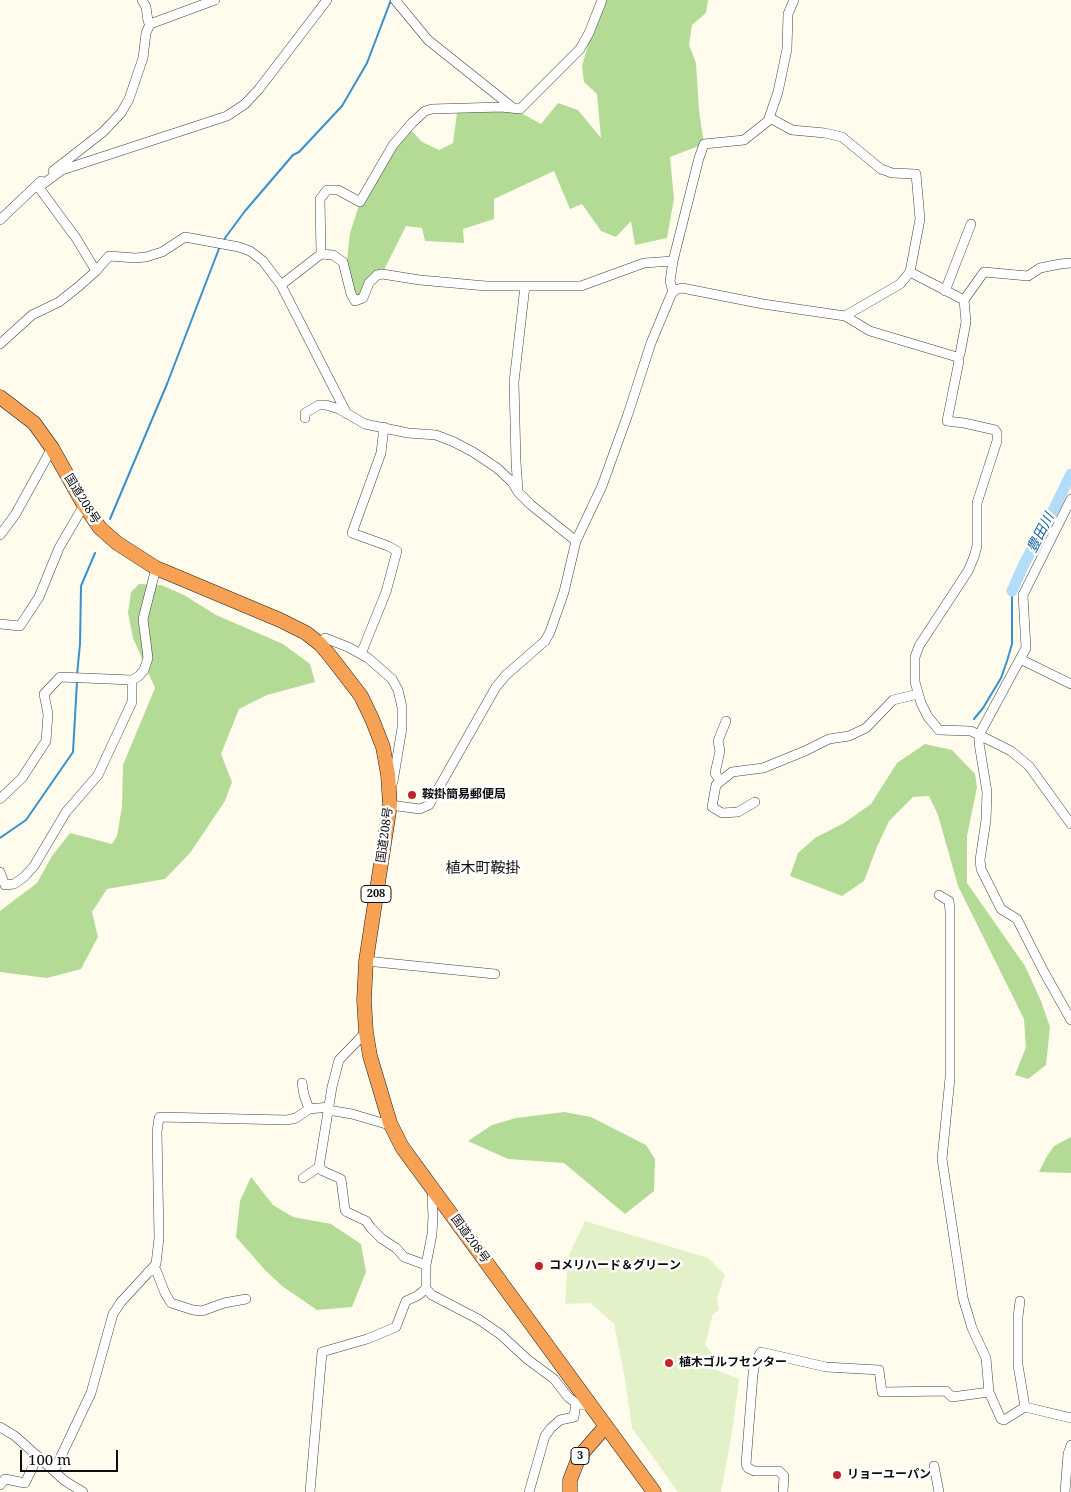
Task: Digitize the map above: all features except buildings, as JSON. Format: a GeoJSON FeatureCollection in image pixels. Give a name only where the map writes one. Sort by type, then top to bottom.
{"type":"FeatureCollection","features":[{"type":"Feature","properties":{"kind":"highway","name":"国道208号"},"geometry":{"type":"LineString","coordinates":[[0,397],[34,423],[52,448],[84,506],[100,528],[117,543],[156,568],[280,620],[306,633],[320,644],[355,688],[372,719],[382,747],[388,775],[390,805],[366,961],[364,1000],[370,1056],[390,1123],[402,1147],[654,1492]]}},
{"type":"Feature","properties":{"kind":"highway","name":"3"},"geometry":{"type":"LineString","coordinates":[[570,1492],[570,1480],[579,1457],[605,1427]]}},
{"type":"Feature","properties":{"kind":"street"},"geometry":{"type":"LineString","coordinates":[[142,0],[146,7],[150,24]]}},
{"type":"Feature","properties":{"kind":"street"},"geometry":{"type":"LineString","coordinates":[[0,220],[103,132],[121,113],[129,99],[143,58],[146,33],[150,24],[215,0]]}},
{"type":"Feature","properties":{"kind":"street"},"geometry":{"type":"LineString","coordinates":[[38,186],[62,170],[227,116],[245,104],[259,89],[327,0]]}},
{"type":"Feature","properties":{"kind":"street"},"geometry":{"type":"LineString","coordinates":[[396,0],[428,40],[514,108]]}},
{"type":"Feature","properties":{"kind":"street"},"geometry":{"type":"LineString","coordinates":[[321,254],[320,199],[326,190],[338,190],[360,202],[393,145],[425,111],[432,109],[520,108],[580,49],[589,33],[602,0]]}},
{"type":"Feature","properties":{"kind":"street"},"geometry":{"type":"LineString","coordinates":[[673,292],[670,281],[673,261],[704,144],[744,140],[760,129],[770,118],[778,92],[787,49],[788,14],[794,0]]}},
{"type":"Feature","properties":{"kind":"street"},"geometry":{"type":"LineString","coordinates":[[770,118],[792,130],[825,133],[842,137],[881,169],[916,174],[920,219],[910,272],[900,284],[845,316]]}},
{"type":"Feature","properties":{"kind":"street"},"geometry":{"type":"LineString","coordinates":[[38,186],[76,238],[96,271]]}},
{"type":"Feature","properties":{"kind":"street"},"geometry":{"type":"LineString","coordinates":[[945,291],[971,224]]}},
{"type":"Feature","properties":{"kind":"street"},"geometry":{"type":"LineString","coordinates":[[0,344],[32,315],[59,302],[96,271],[109,256],[135,258],[146,256],[162,252],[185,237],[239,247],[250,251],[264,261],[281,285],[347,414]]}},
{"type":"Feature","properties":{"kind":"street"},"geometry":{"type":"LineString","coordinates":[[281,285],[321,254],[333,255],[342,262],[354,301],[363,298],[370,283],[382,274],[420,280],[486,286],[581,286],[644,263],[673,261]]}},
{"type":"Feature","properties":{"kind":"street"},"geometry":{"type":"LineString","coordinates":[[1071,263],[1040,268],[1028,276],[984,272],[964,300],[966,322],[960,354],[957,358],[959,361],[947,421],[986,427],[997,433],[997,441],[977,503],[977,546],[974,557],[968,571],[919,646],[915,657],[915,682],[918,694],[928,717],[939,730],[964,730],[980,735],[1011,751],[1029,766],[1071,824]]}},
{"type":"Feature","properties":{"kind":"street"},"geometry":{"type":"LineString","coordinates":[[910,272],[964,300]]}},
{"type":"Feature","properties":{"kind":"street"},"geometry":{"type":"LineString","coordinates":[[518,492],[514,382],[524,286]]}},
{"type":"Feature","properties":{"kind":"street"},"geometry":{"type":"LineString","coordinates":[[320,644],[325,638],[361,654],[375,663],[392,679],[398,690],[402,707],[402,728],[390,805],[420,809],[429,805],[496,688],[506,675],[545,641],[550,632],[564,592],[576,541],[602,486],[632,404],[651,343],[675,290],[682,288],[763,304],[845,316],[870,331],[957,358]]}},
{"type":"Feature","properties":{"kind":"street"},"geometry":{"type":"LineString","coordinates":[[304,418],[305,413],[318,405],[326,405],[365,424],[408,433],[436,436],[454,442],[497,468],[512,482],[518,492],[531,505],[576,541]]}},
{"type":"Feature","properties":{"kind":"street"},"geometry":{"type":"LineString","coordinates":[[361,654],[386,592],[397,554],[397,551],[388,546],[352,533],[381,453],[384,427]]}},
{"type":"Feature","properties":{"kind":"street"},"geometry":{"type":"LineString","coordinates":[[0,535],[15,515],[52,448]]}},
{"type":"Feature","properties":{"kind":"street"},"geometry":{"type":"LineString","coordinates":[[1071,499],[1023,595],[1026,648],[980,735],[979,743],[986,792],[986,820],[980,860],[981,869],[1001,909],[1017,919],[1071,1020]]}},
{"type":"Feature","properties":{"kind":"street"},"geometry":{"type":"LineString","coordinates":[[0,624],[20,626],[38,597],[59,548],[84,506]]}},
{"type":"Feature","properties":{"kind":"street"},"geometry":{"type":"LineString","coordinates":[[0,799],[22,778],[46,741],[48,714],[44,694],[60,677],[132,680],[144,670],[148,658],[143,619],[156,568]]}},
{"type":"Feature","properties":{"kind":"street"},"geometry":{"type":"LineString","coordinates":[[1020,659],[1071,684]]}},
{"type":"Feature","properties":{"kind":"street"},"geometry":{"type":"LineString","coordinates":[[0,872],[5,885],[14,884],[24,877],[34,866],[66,812],[98,774],[132,702],[132,680]]}},
{"type":"Feature","properties":{"kind":"street"},"geometry":{"type":"LineString","coordinates":[[755,802],[738,812],[722,813],[712,807],[716,784],[732,772],[763,768],[829,739],[849,736],[866,728],[893,700],[918,694]]}},
{"type":"Feature","properties":{"kind":"street"},"geometry":{"type":"LineString","coordinates":[[720,782],[715,773],[720,751],[718,741],[726,721]]}},
{"type":"Feature","properties":{"kind":"street"},"geometry":{"type":"LineString","coordinates":[[939,895],[948,901],[950,911],[950,1078],[942,1159],[963,1298],[972,1328],[986,1358],[989,1392],[1001,1418],[1004,1420],[1025,1407],[1071,1418]]}},
{"type":"Feature","properties":{"kind":"street"},"geometry":{"type":"LineString","coordinates":[[366,961],[495,974]]}},
{"type":"Feature","properties":{"kind":"street"},"geometry":{"type":"LineString","coordinates":[[303,1178],[319,1167],[332,1086],[339,1060],[366,1032]]}},
{"type":"Feature","properties":{"kind":"street"},"geometry":{"type":"LineString","coordinates":[[302,1083],[309,1109]]}},
{"type":"Feature","properties":{"kind":"street"},"geometry":{"type":"LineString","coordinates":[[54,1471],[91,1393],[113,1314],[156,1264],[159,1252],[157,1132],[159,1118],[287,1120],[296,1118],[309,1109],[328,1109],[386,1124],[390,1123]]}},
{"type":"Feature","properties":{"kind":"street"},"geometry":{"type":"LineString","coordinates":[[319,1167],[323,1171],[341,1179],[345,1210],[347,1212],[366,1221],[371,1228],[396,1248],[404,1258],[426,1265]]}},
{"type":"Feature","properties":{"kind":"street"},"geometry":{"type":"LineString","coordinates":[[426,1290],[426,1265],[434,1216],[432,1197],[435,1191]]}},
{"type":"Feature","properties":{"kind":"street"},"geometry":{"type":"LineString","coordinates":[[148,1272],[156,1270],[171,1303],[193,1310],[202,1311],[224,1303],[246,1299]]}},
{"type":"Feature","properties":{"kind":"street"},"geometry":{"type":"LineString","coordinates":[[426,1290],[478,1319],[500,1334],[527,1359],[554,1379],[568,1397],[576,1403],[593,1407]]}},
{"type":"Feature","properties":{"kind":"street"},"geometry":{"type":"LineString","coordinates":[[310,1492],[322,1352],[367,1339],[396,1327],[406,1301],[426,1290]]}},
{"type":"Feature","properties":{"kind":"street"},"geometry":{"type":"LineString","coordinates":[[1020,1301],[1018,1365],[1025,1407]]}},
{"type":"Feature","properties":{"kind":"street"},"geometry":{"type":"LineString","coordinates":[[783,1492],[784,1476],[779,1471],[754,1470],[748,1468],[746,1464],[753,1374],[755,1364],[761,1352],[826,1367],[879,1370],[882,1392],[946,1391],[952,1396],[989,1392]]}},
{"type":"Feature","properties":{"kind":"street"},"geometry":{"type":"LineString","coordinates":[[529,1492],[545,1436],[560,1420],[574,1417],[576,1403]]}},
{"type":"Feature","properties":{"kind":"street"},"geometry":{"type":"LineString","coordinates":[[0,1427],[15,1436],[81,1492]]}},
{"type":"Feature","properties":{"kind":"street"},"geometry":{"type":"LineString","coordinates":[[1065,1492],[1068,1454],[1071,1445]]}},
{"type":"Feature","properties":{"kind":"street"},"geometry":{"type":"LineString","coordinates":[[0,1485],[5,1479],[26,1483],[38,1456]]}},
{"type":"Feature","properties":{"kind":"street"},"geometry":{"type":"LineString","coordinates":[[934,1466],[939,1492]]}},
{"type":"Feature","properties":{"kind":"green space"},"geometry":{"type":"Polygon","coordinates":[[[605,0],[708,0],[706,13],[692,25],[689,45],[696,63],[699,111],[704,144],[670,157],[674,199],[667,238],[635,245],[631,221],[616,237],[601,231],[582,204],[570,209],[554,171],[494,199],[494,219],[463,229],[464,243],[425,241],[422,228],[406,226],[382,274],[359,299],[346,271],[350,233],[360,202],[410,129],[422,142],[439,150],[453,143],[457,113],[514,109],[541,124],[558,103],[578,110],[601,138],[597,94],[584,82],[582,66],[605,0]]]}},
{"type":"Feature","properties":{"kind":"green space"},"geometry":{"type":"Polygon","coordinates":[[[139,584],[161,585],[184,595],[216,615],[283,644],[310,664],[315,682],[267,695],[239,709],[221,754],[232,782],[225,801],[190,853],[165,879],[107,889],[92,912],[98,937],[81,969],[47,978],[0,972],[0,911],[37,883],[52,856],[70,833],[112,844],[117,836],[122,806],[123,765],[155,688],[133,638],[128,613],[131,592],[139,584]]]}},
{"type":"Feature","properties":{"kind":"green space"},"geometry":{"type":"Polygon","coordinates":[[[925,744],[952,750],[975,774],[977,787],[967,836],[967,883],[1025,966],[1041,1001],[1050,1027],[1046,1065],[1028,1079],[1015,1075],[1026,1047],[1024,1019],[958,886],[938,815],[929,796],[913,797],[889,821],[864,881],[842,896],[790,876],[798,853],[815,838],[844,823],[871,804],[897,763],[925,744]]]}},
{"type":"Feature","properties":{"kind":"green space"},"geometry":{"type":"Polygon","coordinates":[[[564,1112],[591,1117],[646,1145],[655,1159],[654,1191],[625,1214],[564,1163],[508,1159],[468,1141],[492,1125],[516,1118],[564,1112]]]}},
{"type":"Feature","properties":{"kind":"green space"},"geometry":{"type":"Polygon","coordinates":[[[1071,1137],[1071,1173],[1039,1172],[1054,1146],[1071,1137]]]}},
{"type":"Feature","properties":{"kind":"green space"},"geometry":{"type":"Polygon","coordinates":[[[251,1177],[273,1205],[293,1217],[331,1224],[361,1244],[366,1272],[352,1307],[317,1310],[282,1286],[236,1237],[240,1201],[251,1177]]]}},
{"type":"Feature","properties":{"kind":"green space","name":"植木ゴルフセンター"},"geometry":{"type":"Polygon","coordinates":[[[585,1221],[708,1258],[725,1275],[717,1297],[719,1310],[713,1314],[705,1345],[714,1356],[716,1370],[739,1379],[721,1492],[678,1492],[632,1428],[614,1324],[590,1303],[565,1304],[568,1257],[585,1221]]]}},
{"type":"Feature","properties":{"kind":"waterway"},"geometry":{"type":"LineString","coordinates":[[222,242],[245,211],[293,155],[299,152],[342,106],[367,63],[391,0]]}},
{"type":"Feature","properties":{"kind":"waterway"},"geometry":{"type":"LineString","coordinates":[[110,519],[167,384],[220,246]]}},
{"type":"Feature","properties":{"kind":"waterway","name":"豊田川"},"geometry":{"type":"LineString","coordinates":[[1012,591],[1071,474]]}},
{"type":"Feature","properties":{"kind":"waterway"},"geometry":{"type":"LineString","coordinates":[[77,675],[80,644],[81,586],[95,553]]}},
{"type":"Feature","properties":{"kind":"waterway"},"geometry":{"type":"LineString","coordinates":[[974,719],[1001,678],[1007,661],[1012,644],[1012,591]]}},
{"type":"Feature","properties":{"kind":"waterway"},"geometry":{"type":"LineString","coordinates":[[0,838],[26,820],[73,752],[77,682]]}},
{"type":"Feature","properties":{"kind":"place","name":"鞍掛簡易郵便局"},"geometry":{"type":"Point","coordinates":[412,795]}},
{"type":"Feature","properties":{"kind":"place","name":"コメリハード＆グリーン"},"geometry":{"type":"Point","coordinates":[539,1266]}},
{"type":"Feature","properties":{"kind":"place","name":"植木ゴルフセンター"},"geometry":{"type":"Point","coordinates":[669,1363]}},
{"type":"Feature","properties":{"kind":"place","name":"リョーユーパン"},"geometry":{"type":"Point","coordinates":[837,1475]}},
{"type":"Feature","properties":{"kind":"district","name":"植木町鞍掛"},"geometry":{"type":"Point","coordinates":[483,869]}}]}
